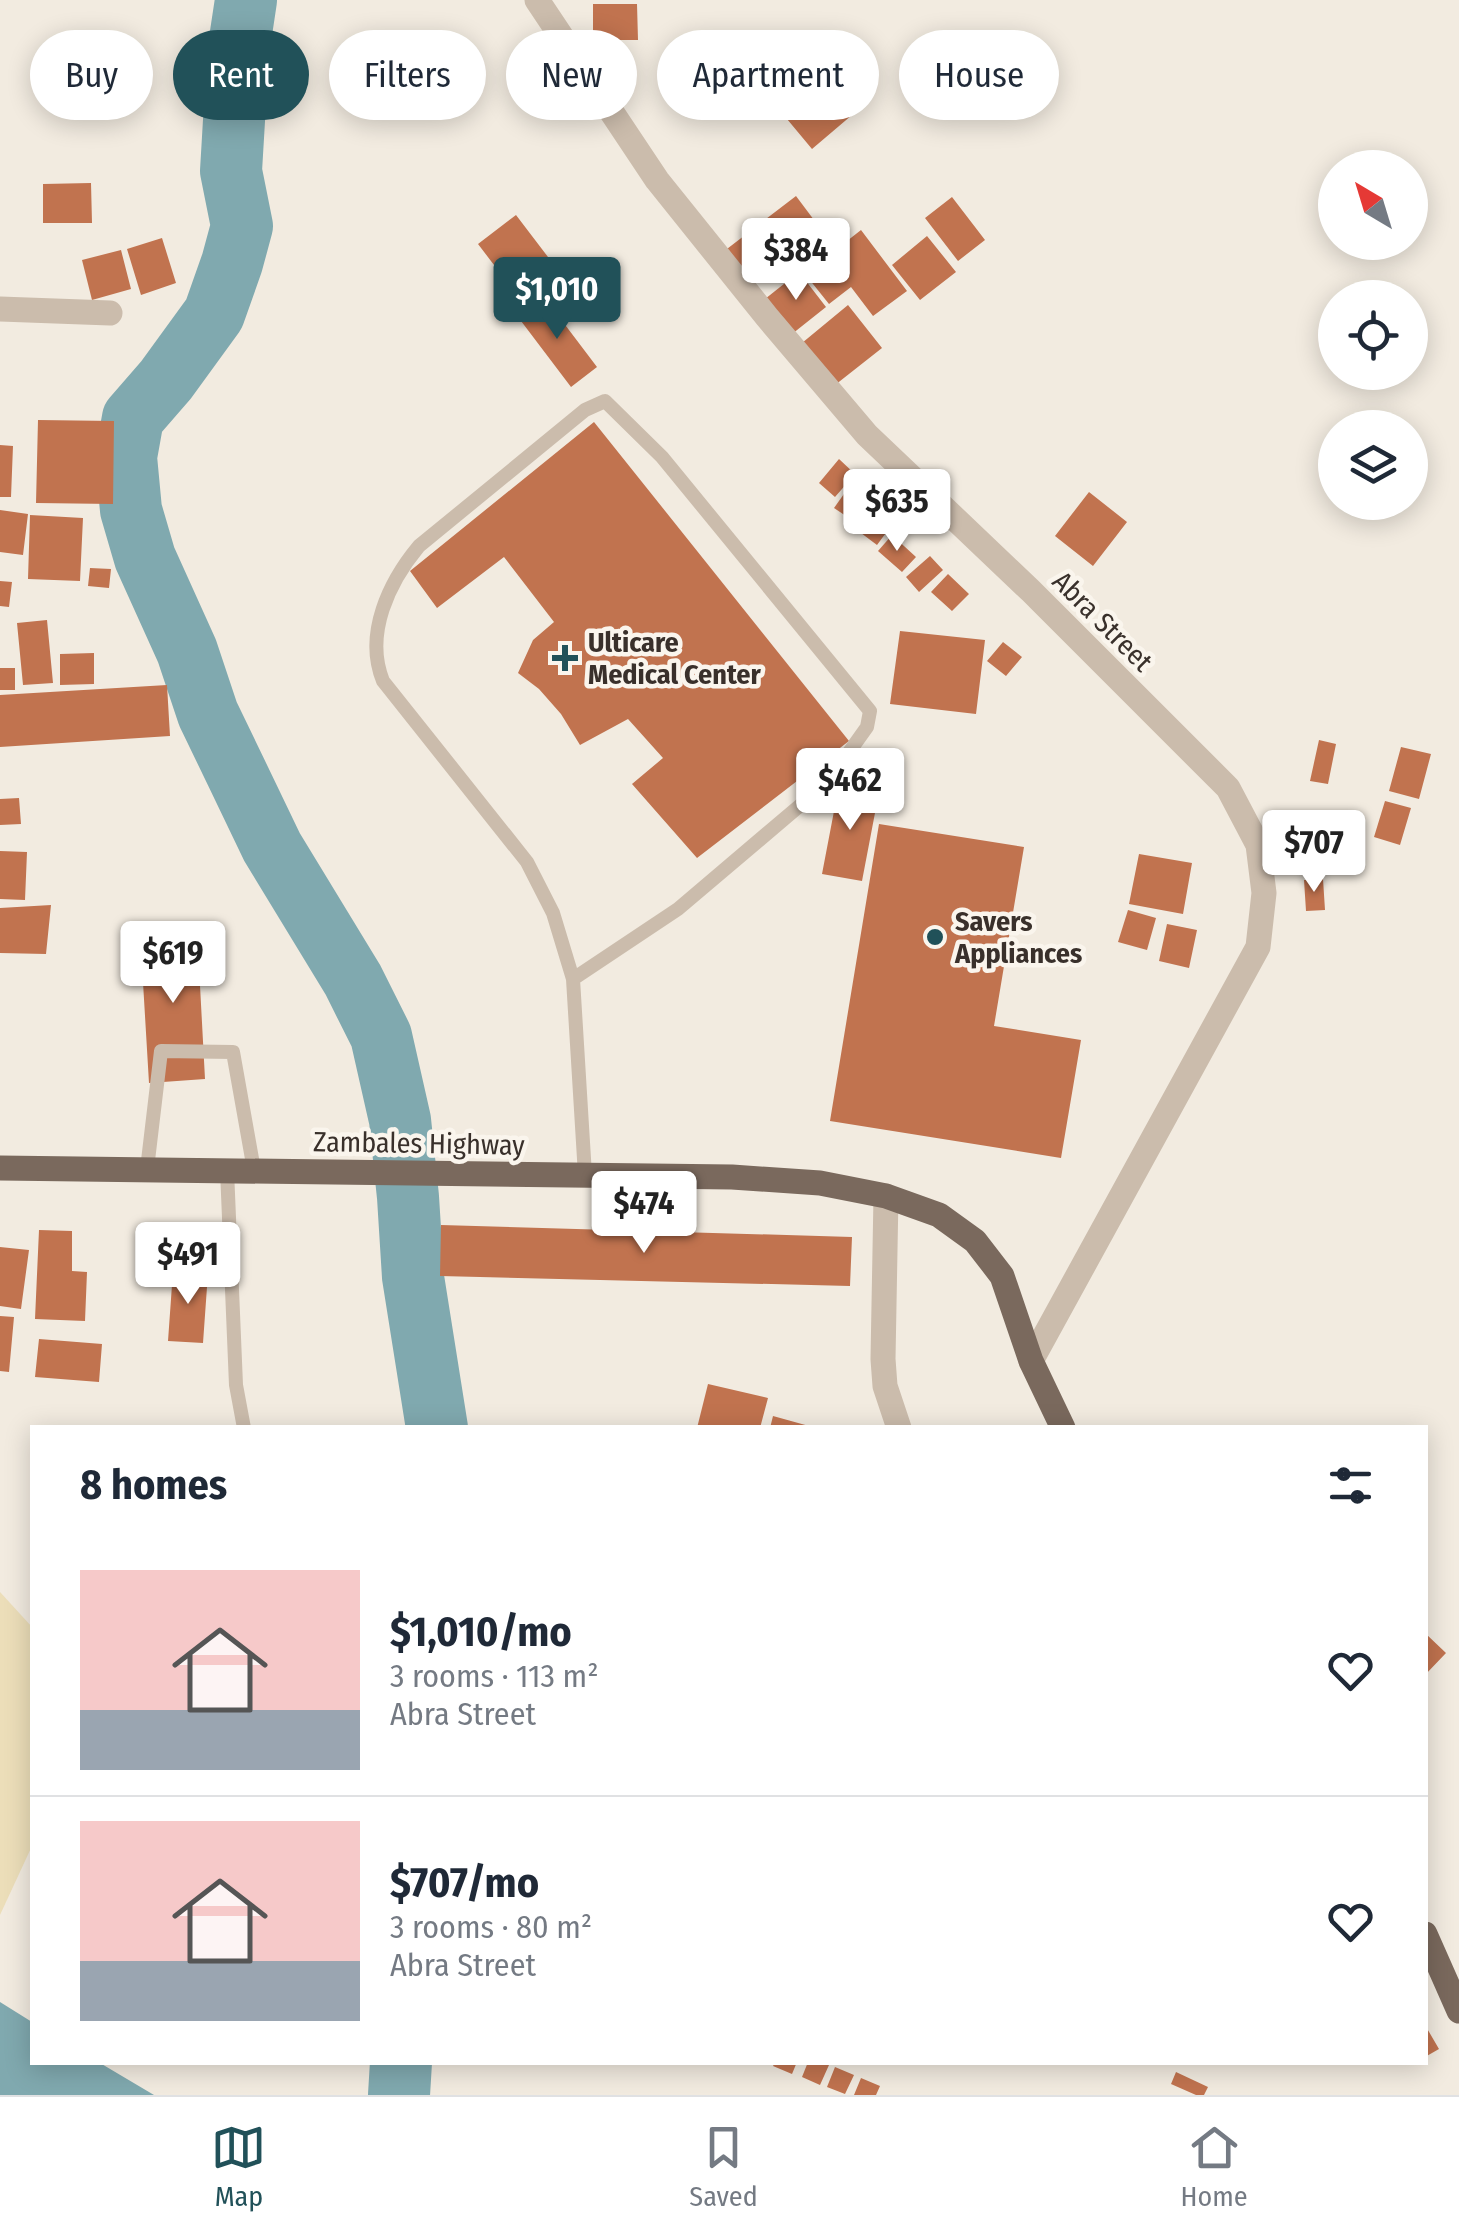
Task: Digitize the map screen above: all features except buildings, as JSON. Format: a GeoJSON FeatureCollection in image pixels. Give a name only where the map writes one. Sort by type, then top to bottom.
{"type":"FeatureCollection","features":[{"type":"Feature","properties":{"kind":"main road","name":"Zambales Highway"},"geometry":{"type":"LineString","coordinates":[[0,1168],[732,1177],[820,1183],[886,1196],[939,1215],[975,1241],[1002,1276],[1032,1361],[1063,1425]]}},
{"type":"Feature","properties":{"kind":"main road"},"geometry":{"type":"LineString","coordinates":[[1428,1941],[1459,2011]]}},
{"type":"Feature","properties":{"kind":"street","name":"Abra Street"},"geometry":{"type":"LineString","coordinates":[[537,0],[657,180],[766,317],[866,434],[1031,591],[1228,788],[1258,844],[1264,893],[1258,947],[1032,1361]]}},
{"type":"Feature","properties":{"kind":"street"},"geometry":{"type":"LineString","coordinates":[[0,309],[110,312]]}},
{"type":"Feature","properties":{"kind":"street"},"geometry":{"type":"LineString","coordinates":[[886,1196],[883,1359],[885,1386],[899,1425]]}},
{"type":"Feature","properties":{"kind":"lane"},"geometry":{"type":"LineString","coordinates":[[573,979],[689,900],[810,797],[867,727],[870,711],[662,457],[605,401],[585,410],[419,546],[389,590],[376,642],[376,662],[383,680],[528,862],[553,913],[573,979],[585,1175]]}},
{"type":"Feature","properties":{"kind":"lane"},"geometry":{"type":"LineString","coordinates":[[147,1169],[162,1051],[233,1052],[254,1170]]}},
{"type":"Feature","properties":{"kind":"lane"},"geometry":{"type":"LineString","coordinates":[[228,1170],[236,1385],[243,1425]]}},
{"type":"Feature","properties":{"kind":"sand"},"geometry":{"type":"Polygon","coordinates":[[[0,1592],[30,1625],[30,1850],[0,1915],[0,1592]]]}},
{"type":"Feature","properties":{"kind":"water"},"geometry":{"type":"Polygon","coordinates":[[[0,2002],[30,2021],[30,2065],[103,2065],[154,2095],[0,2095],[0,2002]]]}},
{"type":"Feature","properties":{"kind":"waterway"},"geometry":{"type":"LineString","coordinates":[[246,0],[238,53],[231,171],[242,226],[214,314],[133,418],[126,457],[131,510],[145,558],[187,651],[208,714],[272,847],[353,980],[381,1036],[400,1120],[413,1277],[437,1425]]}},
{"type":"Feature","properties":{"kind":"waterway"},"geometry":{"type":"LineString","coordinates":[[399,2095],[401,2065]]}},
{"type":"Feature","properties":{"kind":"place","name":"Ulticare Medical Center"},"geometry":{"type":"Point","coordinates":[565,658]}},
{"type":"Feature","properties":{"kind":"place","name":"Savers Appliances"},"geometry":{"type":"Point","coordinates":[935,937]}}]}
